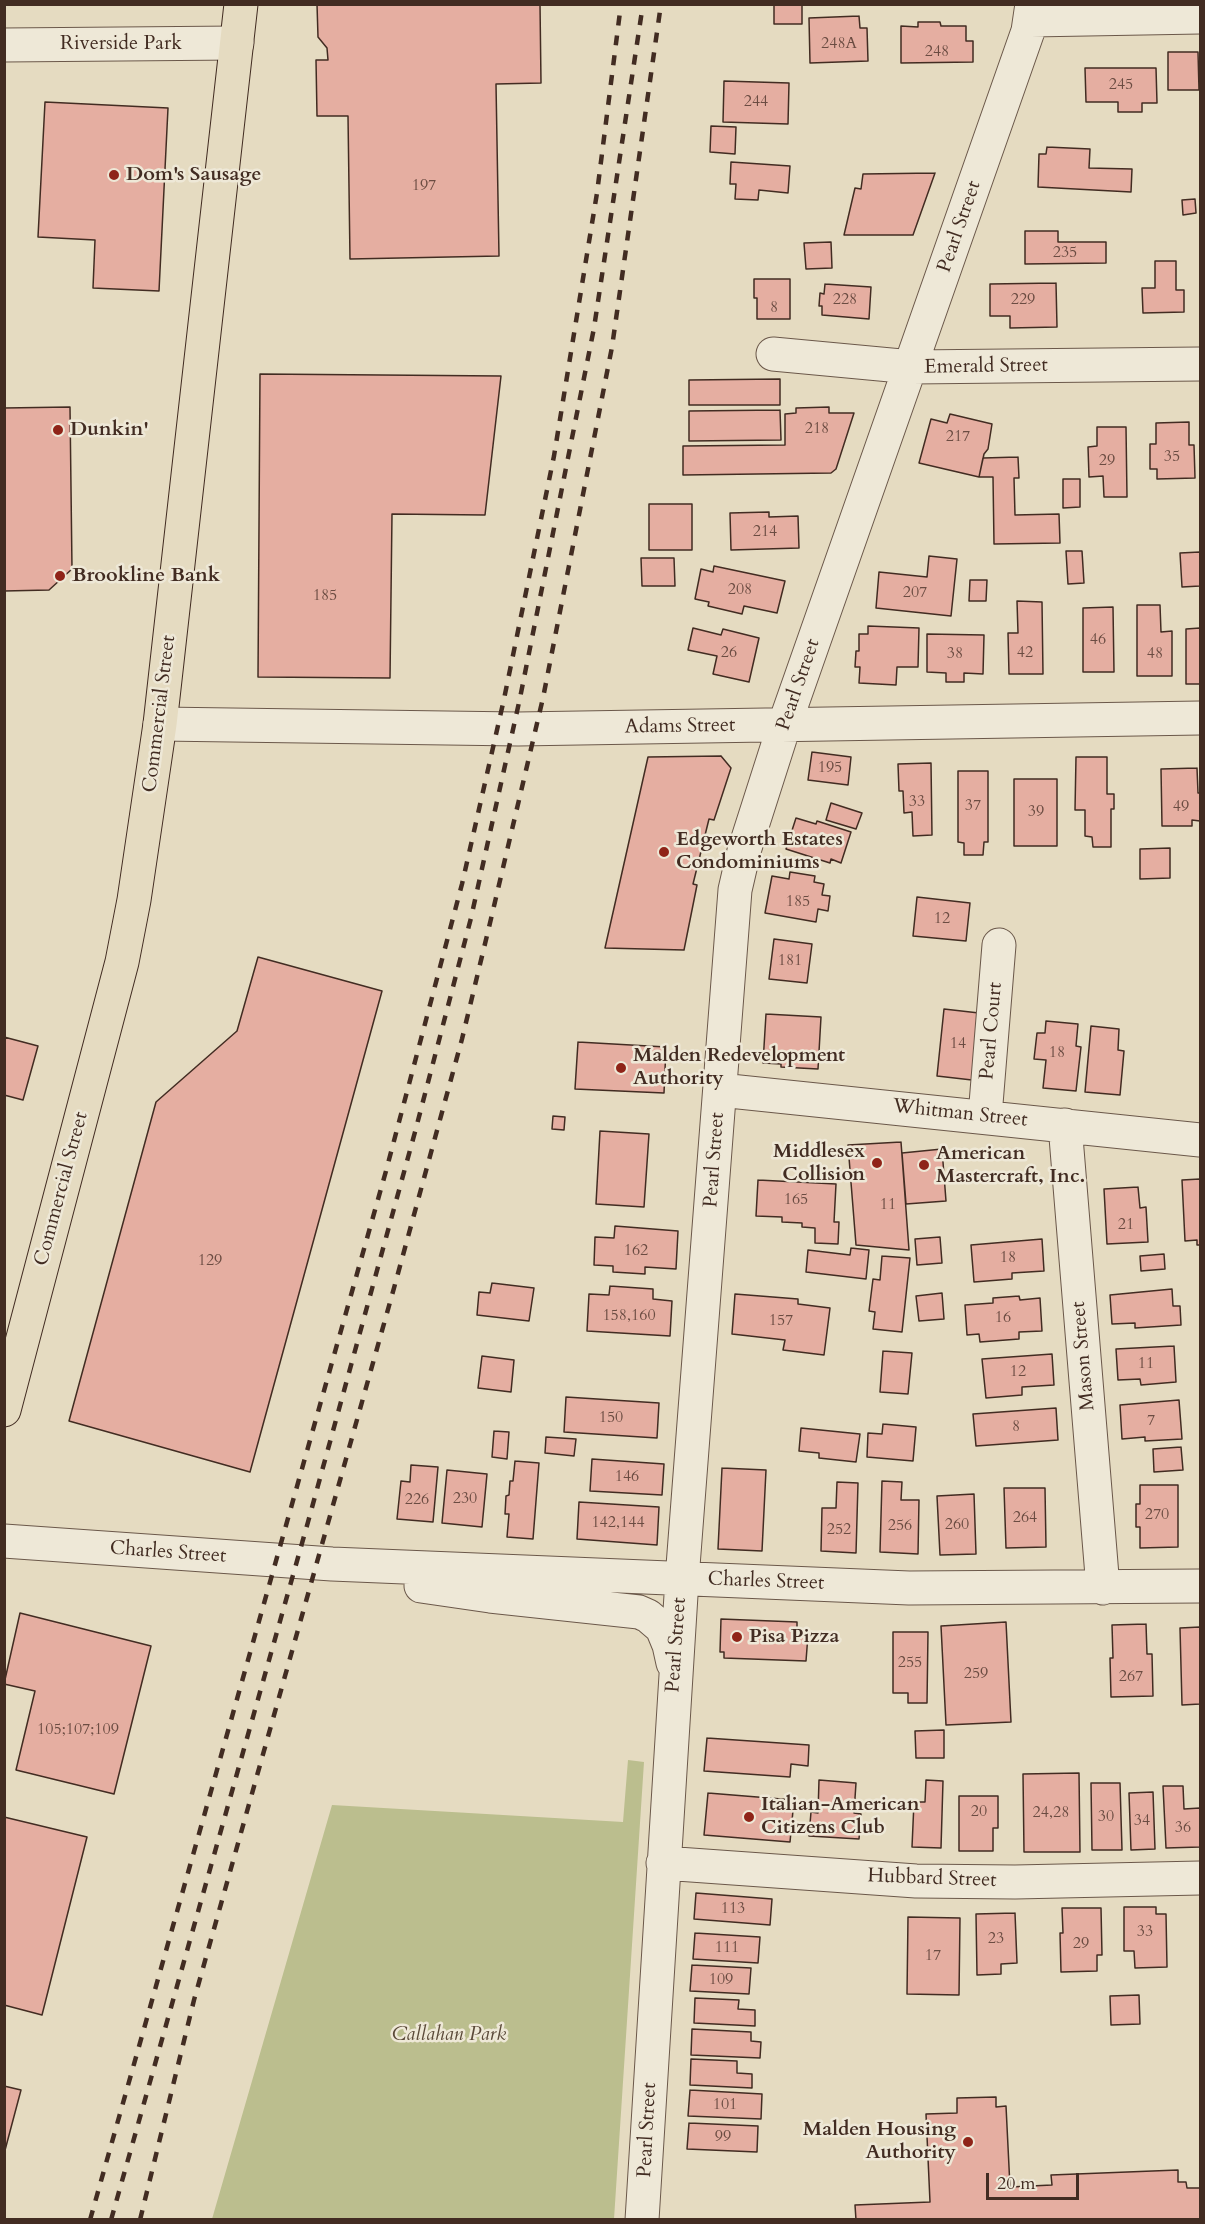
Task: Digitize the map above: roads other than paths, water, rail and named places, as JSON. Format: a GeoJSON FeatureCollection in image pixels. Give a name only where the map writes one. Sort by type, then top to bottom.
{"type":"FeatureCollection","features":[{"type":"Feature","properties":{"kind":"main road","name":"Commercial Street"},"geometry":{"type":"LineString","coordinates":[[4,1410],[122,962],[134,900],[160,724],[241,4]]}},
{"type":"Feature","properties":{"kind":"street"},"geometry":{"type":"LineString","coordinates":[[1032,12],[1200,17]]}},
{"type":"Feature","properties":{"kind":"street","name":"Pearl Street"},"geometry":{"type":"LineString","coordinates":[[642,2220],[682,1579],[735,890],[744,851],[784,726],[912,367],[1032,12]]}},
{"type":"Feature","properties":{"kind":"street","name":"Riverside Park"},"geometry":{"type":"LineString","coordinates":[[4,45],[237,43]]}},
{"type":"Feature","properties":{"kind":"street","name":"Emerald Street"},"geometry":{"type":"LineString","coordinates":[[772,354],[912,367],[1200,364]]}},
{"type":"Feature","properties":{"kind":"street","name":"Adams Street"},"geometry":{"type":"LineString","coordinates":[[160,724],[518,729],[1200,718]]}},
{"type":"Feature","properties":{"kind":"street","name":"Pearl Court"},"geometry":{"type":"LineString","coordinates":[[985,1116],[999,945]]}},
{"type":"Feature","properties":{"kind":"street","name":"Whitman Street"},"geometry":{"type":"LineString","coordinates":[[720,1090],[1200,1140]]}},
{"type":"Feature","properties":{"kind":"street","name":"Mason Street"},"geometry":{"type":"LineString","coordinates":[[1065,1125],[1103,1588]]}},
{"type":"Feature","properties":{"kind":"street","name":"Charles Street"},"geometry":{"type":"LineString","coordinates":[[4,1541],[332,1564],[909,1588],[1200,1586]]}},
{"type":"Feature","properties":{"kind":"street","name":"Charles Street"},"geometry":{"type":"LineString","coordinates":[[332,1564],[426,1587],[639,1612],[657,1623],[666,1634],[672,1654],[675,1682]]}},
{"type":"Feature","properties":{"kind":"street","name":"Hubbard Street"},"geometry":{"type":"LineString","coordinates":[[663,1863],[916,1881],[1005,1882],[1200,1878]]}},
{"type":"Feature","properties":{"kind":"railway"},"geometry":{"type":"LineString","coordinates":[[90,2220],[386,1171],[462,884],[504,699],[554,456],[597,193],[621,4]]}},
{"type":"Feature","properties":{"kind":"railway"},"geometry":{"type":"LineString","coordinates":[[111,2220],[308,1522],[471,918],[520,698],[594,328],[643,4]]}},
{"type":"Feature","properties":{"kind":"railway"},"geometry":{"type":"LineString","coordinates":[[140,2220],[194,2000],[462,1039],[543,698],[612,347],[661,4]]}},
{"type":"Feature","properties":{"kind":"place","name":"Dom's Sausage"},"geometry":{"type":"Point","coordinates":[114,175]}},
{"type":"Feature","properties":{"kind":"place","name":"Dunkin'"},"geometry":{"type":"Point","coordinates":[58,430]}},
{"type":"Feature","properties":{"kind":"place","name":"Brookline Bank"},"geometry":{"type":"Point","coordinates":[60,576]}},
{"type":"Feature","properties":{"kind":"place","name":"Edgeworth Estates Condominiums"},"geometry":{"type":"Point","coordinates":[664,852]}},
{"type":"Feature","properties":{"kind":"place","name":"Malden Redevelopment Authority"},"geometry":{"type":"Point","coordinates":[621,1068]}},
{"type":"Feature","properties":{"kind":"place","name":"Middlesex Collision"},"geometry":{"type":"Point","coordinates":[877,1163]}},
{"type":"Feature","properties":{"kind":"place","name":"American Mastercraft, Inc."},"geometry":{"type":"Point","coordinates":[924,1165]}},
{"type":"Feature","properties":{"kind":"place","name":"Pisa Pizza"},"geometry":{"type":"Point","coordinates":[737,1637]}},
{"type":"Feature","properties":{"kind":"place","name":"Italian-American Citizens Club"},"geometry":{"type":"Point","coordinates":[749,1817]}},
{"type":"Feature","properties":{"kind":"place","name":"Malden Housing Authority"},"geometry":{"type":"Point","coordinates":[968,2142]}},
{"type":"Feature","properties":{"kind":"park label","name":"Callahan Park"},"geometry":{"type":"Point","coordinates":[449,2035]}}]}
